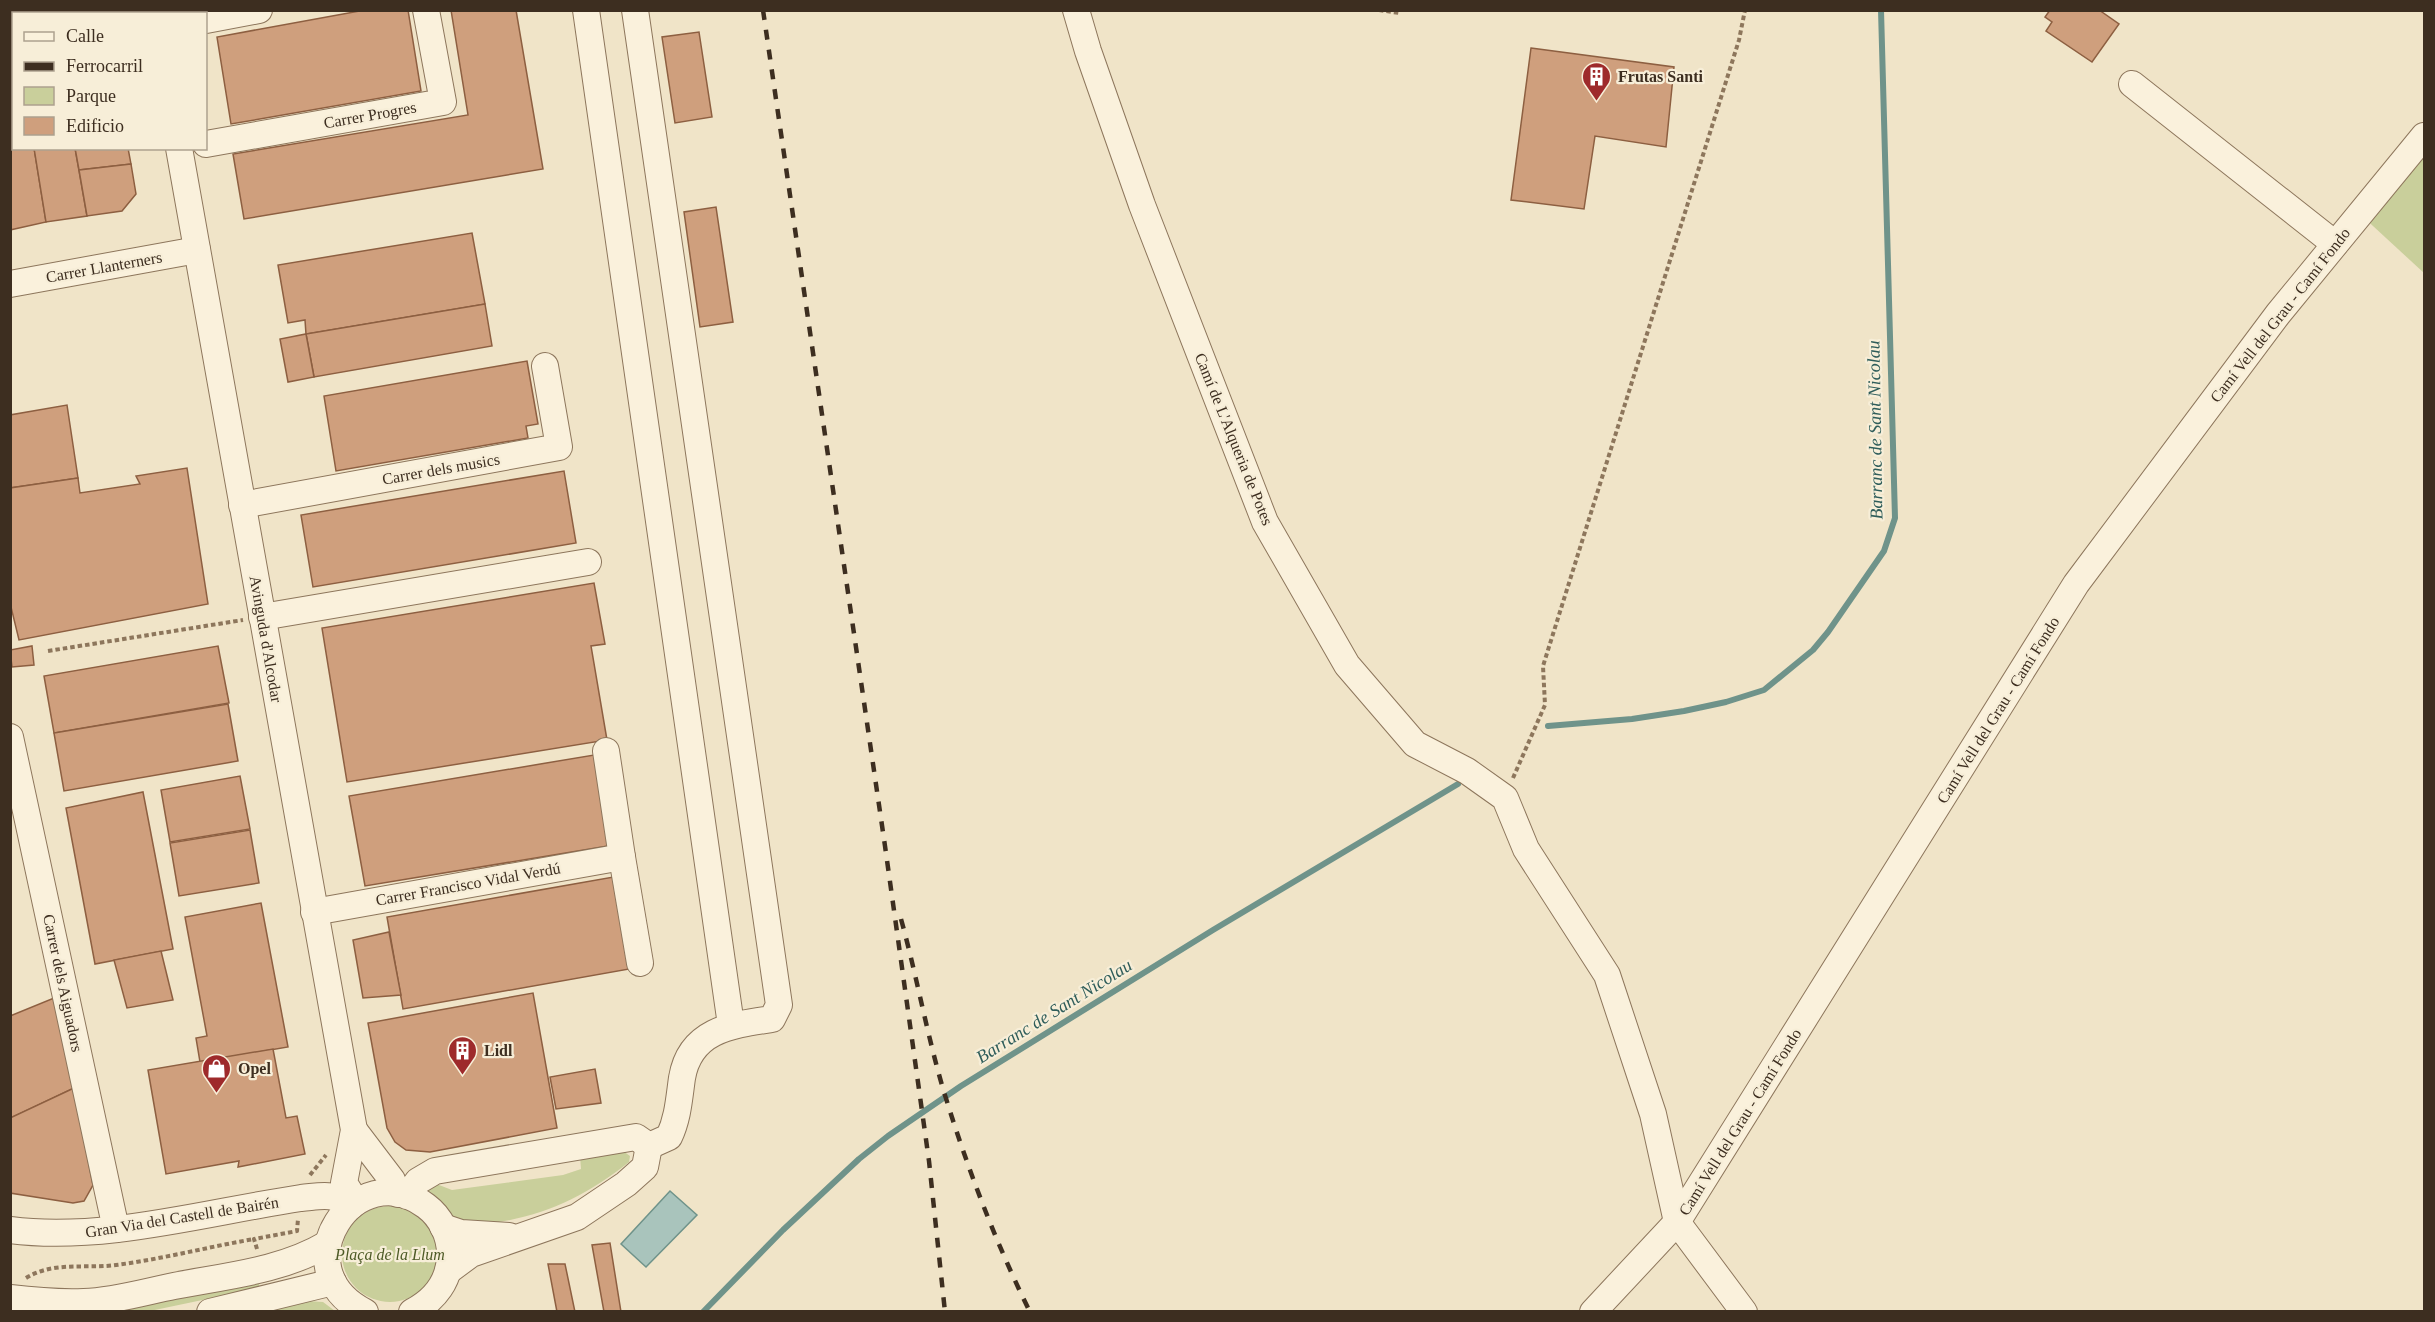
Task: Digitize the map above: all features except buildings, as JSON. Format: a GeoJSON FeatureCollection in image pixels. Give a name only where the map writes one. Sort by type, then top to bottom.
{"type":"FeatureCollection","features":[{"type":"Feature","properties":{"kind":"street"},"geometry":{"type":"LineString","coordinates":[[207,20],[259,10]]}},
{"type":"Feature","properties":{"kind":"street","name":"Carrer Progres"},"geometry":{"type":"LineString","coordinates":[[207,144],[443,102],[426,10]]}},
{"type":"Feature","properties":{"kind":"street"},"geometry":{"type":"LineString","coordinates":[[586,10],[731,1025]]}},
{"type":"Feature","properties":{"kind":"street"},"geometry":{"type":"LineString","coordinates":[[635,10],[779,1005],[772,1019],[731,1025],[704,1040],[686,1058],[676,1122],[669,1137],[650,1146]]}},
{"type":"Feature","properties":{"kind":"street","name":"Camí de L'Alqueria de Potes"},"geometry":{"type":"LineString","coordinates":[[1076,10],[1142,205],[1264,522],[1347,665],[1415,744],[1467,771],[1505,798]]}},
{"type":"Feature","properties":{"kind":"street"},"geometry":{"type":"LineString","coordinates":[[2132,84],[2335,244]]}},
{"type":"Feature","properties":{"kind":"street","name":"Camí Vell del Grau - Camí Fondo"},"geometry":{"type":"LineString","coordinates":[[1744,1311],[1677,1222],[2076,584],[2278,314],[2424,136]]}},
{"type":"Feature","properties":{"kind":"street","name":"Avinguda d'Alcodar"},"geometry":{"type":"LineString","coordinates":[[180,150],[354,1130],[344,1183],[354,1204]]}},
{"type":"Feature","properties":{"kind":"street","name":"Carrer Llanterners"},"geometry":{"type":"LineString","coordinates":[[10,284],[197,250]]}},
{"type":"Feature","properties":{"kind":"street","name":"Carrer dels musics"},"geometry":{"type":"LineString","coordinates":[[242,505],[558,447],[545,366]]}},
{"type":"Feature","properties":{"kind":"street"},"geometry":{"type":"LineString","coordinates":[[262,617],[588,562]]}},
{"type":"Feature","properties":{"kind":"street","name":"Carrer dels Aiguadors"},"geometry":{"type":"LineString","coordinates":[[10,737],[116,1229]]}},
{"type":"Feature","properties":{"kind":"street"},"geometry":{"type":"LineString","coordinates":[[606,751],[640,963]]}},
{"type":"Feature","properties":{"kind":"street"},"geometry":{"type":"LineString","coordinates":[[1505,798],[1526,849],[1607,975],[1653,1114],[1677,1222],[1593,1311]]}},
{"type":"Feature","properties":{"kind":"street","name":"Carrer Francisco Vidal Verdú"},"geometry":{"type":"LineString","coordinates":[[314,912],[622,857]]}},
{"type":"Feature","properties":{"kind":"street"},"geometry":{"type":"LineString","coordinates":[[301,1198],[328,1176],[335,1166],[339,1148],[354,1130]]}},
{"type":"Feature","properties":{"kind":"street","name":"Avinguda d'Alcodar"},"geometry":{"type":"LineString","coordinates":[[354,1130],[403,1195]]}},
{"type":"Feature","properties":{"kind":"street"},"geometry":{"type":"LineString","coordinates":[[378,1160],[404,1169],[435,1171],[636,1137],[650,1146]]}},
{"type":"Feature","properties":{"kind":"street"},"geometry":{"type":"LineString","coordinates":[[448,1271],[471,1254],[577,1217],[600,1203],[645,1167],[650,1146]]}},
{"type":"Feature","properties":{"kind":"street"},"geometry":{"type":"LineString","coordinates":[[403,1195],[435,1171]]}},
{"type":"Feature","properties":{"kind":"street"},"geometry":{"type":"LineString","coordinates":[[358,1309],[345,1299],[333,1282],[327,1263],[327,1244],[335,1223],[354,1204],[376,1194],[403,1195],[428,1208],[443,1227],[450,1249],[448,1271],[438,1292],[412,1311]]}},
{"type":"Feature","properties":{"kind":"street","name":"Gran Via del Castell de Bairén"},"geometry":{"type":"LineString","coordinates":[[10,1230],[72,1234],[331,1195],[354,1204]]}},
{"type":"Feature","properties":{"kind":"street"},"geometry":{"type":"LineString","coordinates":[[443,1227],[460,1233],[519,1237]]}},
{"type":"Feature","properties":{"kind":"street"},"geometry":{"type":"LineString","coordinates":[[16,1290],[49,1302],[85,1302],[273,1266],[307,1256],[327,1244]]}},
{"type":"Feature","properties":{"kind":"street"},"geometry":{"type":"LineString","coordinates":[[210,1311],[333,1282]]}},
{"type":"Feature","properties":{"kind":"path"},"geometry":{"type":"LineString","coordinates":[[1379,10],[1399,13]]}},
{"type":"Feature","properties":{"kind":"path"},"geometry":{"type":"LineString","coordinates":[[1505,798],[1545,705],[1543,666],[1739,40],[1745,10]]}},
{"type":"Feature","properties":{"kind":"path"},"geometry":{"type":"LineString","coordinates":[[48,651],[262,617]]}},
{"type":"Feature","properties":{"kind":"path"},"geometry":{"type":"LineString","coordinates":[[16,1290],[39,1270],[64,1266],[116,1265],[254,1239]]}},
{"type":"Feature","properties":{"kind":"green space"},"geometry":{"type":"Polygon","coordinates":[[[2424,136],[2424,273],[2360,214],[2424,136]]]}},
{"type":"Feature","properties":{"kind":"green space"},"geometry":{"type":"Polygon","coordinates":[[[623,1151],[630,1156],[629,1162],[597,1185],[548,1209],[513,1219],[479,1225],[461,1224],[448,1216],[425,1189],[430,1185],[439,1185],[452,1190],[563,1175],[581,1169],[580,1156],[623,1151]]]}},
{"type":"Feature","properties":{"kind":"green space","name":"Plaça de la Llum"},"geometry":{"type":"Polygon","coordinates":[[[390,1206],[408,1210],[424,1220],[434,1236],[438,1254],[434,1272],[424,1288],[408,1298],[390,1302],[372,1298],[356,1288],[346,1272],[342,1254],[346,1236],[356,1220],[372,1210],[390,1206]]]}},
{"type":"Feature","properties":{"kind":"green space"},"geometry":{"type":"Polygon","coordinates":[[[258,1281],[260,1288],[150,1311],[103,1312],[258,1281]]]}},
{"type":"Feature","properties":{"kind":"green space"},"geometry":{"type":"Polygon","coordinates":[[[308,1301],[323,1302],[335,1311],[255,1312],[308,1301]]]}},
{"type":"Feature","properties":{"kind":"water"},"geometry":{"type":"Polygon","coordinates":[[[670,1191],[697,1215],[646,1267],[621,1244],[670,1191]]]}},
{"type":"Feature","properties":{"kind":"waterway","name":"Barranc de Sant Nicolau"},"geometry":{"type":"LineString","coordinates":[[1548,726],[1632,719],[1684,711],[1726,702],[1764,690],[1813,650],[1884,551],[1895,518],[1881,10]]}},
{"type":"Feature","properties":{"kind":"waterway","name":"Barranc de Sant Nicolau"},"geometry":{"type":"LineString","coordinates":[[703,1312],[783,1230],[859,1159],[888,1136],[961,1086],[1213,930],[1458,784]]}},
{"type":"Feature","properties":{"kind":"railway"},"geometry":{"type":"LineString","coordinates":[[763,10],[885,846],[929,1161],[945,1312]]}},
{"type":"Feature","properties":{"kind":"railway"},"geometry":{"type":"LineString","coordinates":[[901,919],[932,1049],[953,1120],[993,1231],[1030,1312]]}},
{"type":"Feature","properties":{"kind":"place","name":"Frutas Santi"},"geometry":{"type":"Point","coordinates":[1597,102]}},
{"type":"Feature","properties":{"kind":"place","name":"Lidl"},"geometry":{"type":"Point","coordinates":[463,1076]}},
{"type":"Feature","properties":{"kind":"place","name":"Opel"},"geometry":{"type":"Point","coordinates":[217,1094]}}]}
